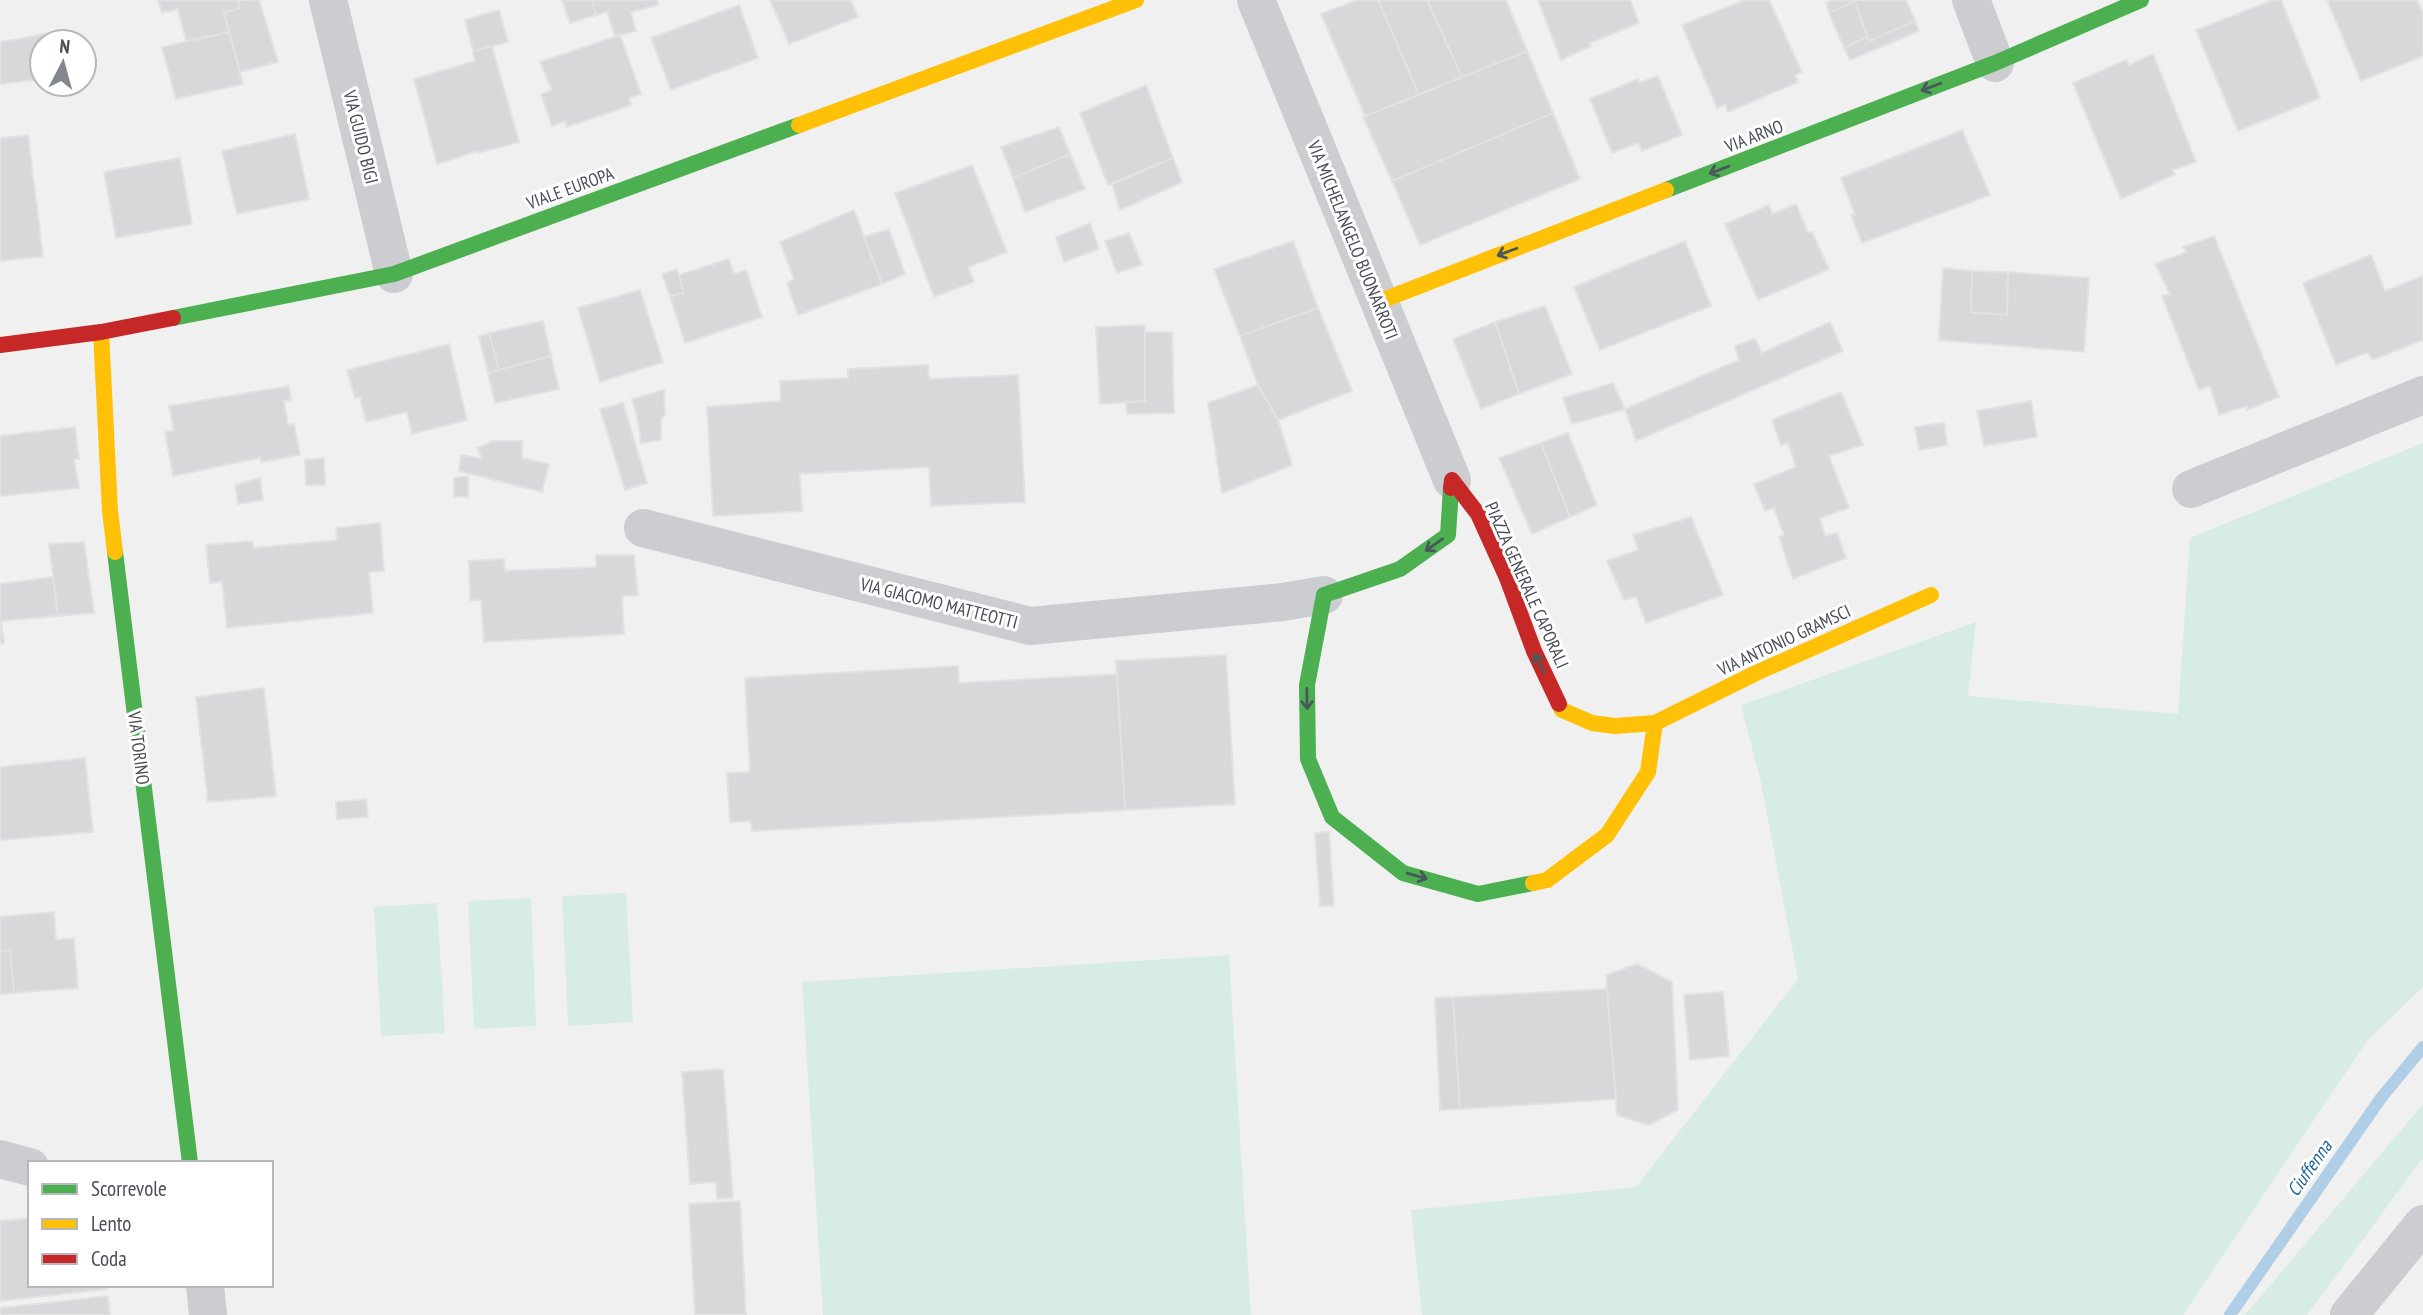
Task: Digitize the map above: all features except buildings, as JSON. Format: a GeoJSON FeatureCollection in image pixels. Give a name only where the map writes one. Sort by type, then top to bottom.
{"type":"FeatureCollection","features":[{"type":"Feature","properties":{"kind":"street","name":"VIA GUIDO BIGI"},"geometry":{"type":"LineString","coordinates":[[328,0],[394,274]]}},
{"type":"Feature","properties":{"kind":"street","name":"VIALE EUROPA"},"geometry":{"type":"LineString","coordinates":[[0,345],[101,332],[394,274],[1136,0]]}},
{"type":"Feature","properties":{"kind":"street","name":"VIA MICHELANGELO BUONARROTI"},"geometry":{"type":"LineString","coordinates":[[1256,0],[1452,480]]}},
{"type":"Feature","properties":{"kind":"street"},"geometry":{"type":"LineString","coordinates":[[1970,0],[1995,63]]}},
{"type":"Feature","properties":{"kind":"street","name":"VIA ARNO"},"geometry":{"type":"LineString","coordinates":[[1378,302],[1995,63],[2141,0]]}},
{"type":"Feature","properties":{"kind":"street","name":"VIA TORINO"},"geometry":{"type":"LineString","coordinates":[[101,332],[110,511],[190,1161]]}},
{"type":"Feature","properties":{"kind":"street"},"geometry":{"type":"LineString","coordinates":[[2192,489],[2423,395]]}},
{"type":"Feature","properties":{"kind":"street"},"geometry":{"type":"LineString","coordinates":[[1452,480],[1448,535],[1400,569],[1324,595],[1307,685],[1308,759],[1332,817],[1403,873],[1478,894],[1547,880],[1607,835],[1648,772],[1655,723]]}},
{"type":"Feature","properties":{"kind":"street","name":"PIAZZA GENERALE CAPORALI"},"geometry":{"type":"LineString","coordinates":[[1452,480],[1478,514],[1507,578],[1534,651],[1562,710],[1592,723],[1615,726],[1655,723]]}},
{"type":"Feature","properties":{"kind":"street","name":"VIA GIACOMO MATTEOTTI"},"geometry":{"type":"LineString","coordinates":[[643,528],[1030,626],[1270,603],[1324,595]]}},
{"type":"Feature","properties":{"kind":"street","name":"VIA ANTONIO GRAMSCI"},"geometry":{"type":"LineString","coordinates":[[1655,723],[1756,673],[1931,595]]}},
{"type":"Feature","properties":{"kind":"street"},"geometry":{"type":"LineString","coordinates":[[0,1159],[28,1166]]}},
{"type":"Feature","properties":{"kind":"street"},"geometry":{"type":"LineString","coordinates":[[2349,1315],[2423,1224]]}},
{"type":"Feature","properties":{"kind":"street"},"geometry":{"type":"LineString","coordinates":[[205,1287],[208,1315]]}},
{"type":"Feature","properties":{"kind":"green space"},"geometry":{"type":"Polygon","coordinates":[[[2423,443],[2423,987],[2367,1041],[2183,1315],[1422,1315],[1411,1210],[1636,1187],[1798,979],[1761,783],[1741,705],[1976,622],[1968,696],[2178,714],[2190,538],[2423,443]]]}},
{"type":"Feature","properties":{"kind":"green space"},"geometry":{"type":"Polygon","coordinates":[[[626,893],[633,1022],[568,1026],[562,896],[626,893]]]}},
{"type":"Feature","properties":{"kind":"green space"},"geometry":{"type":"Polygon","coordinates":[[[531,898],[536,1026],[474,1029],[468,901],[531,898]]]}},
{"type":"Feature","properties":{"kind":"green space"},"geometry":{"type":"Polygon","coordinates":[[[437,903],[445,1033],[381,1036],[374,907],[437,903]]]}},
{"type":"Feature","properties":{"kind":"green space"},"geometry":{"type":"Polygon","coordinates":[[[1229,955],[1251,1315],[823,1315],[802,982],[1229,955]]]}},
{"type":"Feature","properties":{"kind":"green space"},"geometry":{"type":"Polygon","coordinates":[[[2423,1104],[2423,1158],[2307,1315],[2245,1315],[2423,1104]]]}},
{"type":"Feature","properties":{"kind":"waterway","name":"Ciuffenna"},"geometry":{"type":"LineString","coordinates":[[2230,1315],[2381,1098],[2423,1047]]}},
{"type":"Feature","properties":{"kind":"traffic: fast"},"geometry":{"type":"LineString","coordinates":[[1666,190],[1995,63],[2141,0]]}},
{"type":"Feature","properties":{"kind":"traffic: fast"},"geometry":{"type":"LineString","coordinates":[[173,318],[394,274],[799,125]]}},
{"type":"Feature","properties":{"kind":"traffic: fast"},"geometry":{"type":"LineString","coordinates":[[1451,488],[1448,535],[1400,569],[1324,595],[1307,685],[1308,759],[1332,817],[1403,873],[1478,894],[1533,883]]}},
{"type":"Feature","properties":{"kind":"traffic: fast"},"geometry":{"type":"LineString","coordinates":[[115,552],[190,1161]]}},
{"type":"Feature","properties":{"kind":"traffic: slow"},"geometry":{"type":"LineString","coordinates":[[799,125],[1136,0]]}},
{"type":"Feature","properties":{"kind":"traffic: slow"},"geometry":{"type":"LineString","coordinates":[[1378,302],[1666,190]]}},
{"type":"Feature","properties":{"kind":"traffic: slow"},"geometry":{"type":"LineString","coordinates":[[101,332],[110,511],[115,552]]}},
{"type":"Feature","properties":{"kind":"traffic: slow"},"geometry":{"type":"LineString","coordinates":[[1559,704],[1562,710],[1592,723],[1615,726],[1655,723],[1756,673],[1931,595]]}},
{"type":"Feature","properties":{"kind":"traffic: slow"},"geometry":{"type":"LineString","coordinates":[[1533,883],[1547,880],[1607,835],[1648,772],[1655,723]]}},
{"type":"Feature","properties":{"kind":"traffic: jam"},"geometry":{"type":"LineString","coordinates":[[0,345],[101,332],[173,318]]}},
{"type":"Feature","properties":{"kind":"traffic: jam"},"geometry":{"type":"LineString","coordinates":[[1451,488],[1452,480],[1478,514],[1507,578],[1534,651],[1559,704]]}}]}
